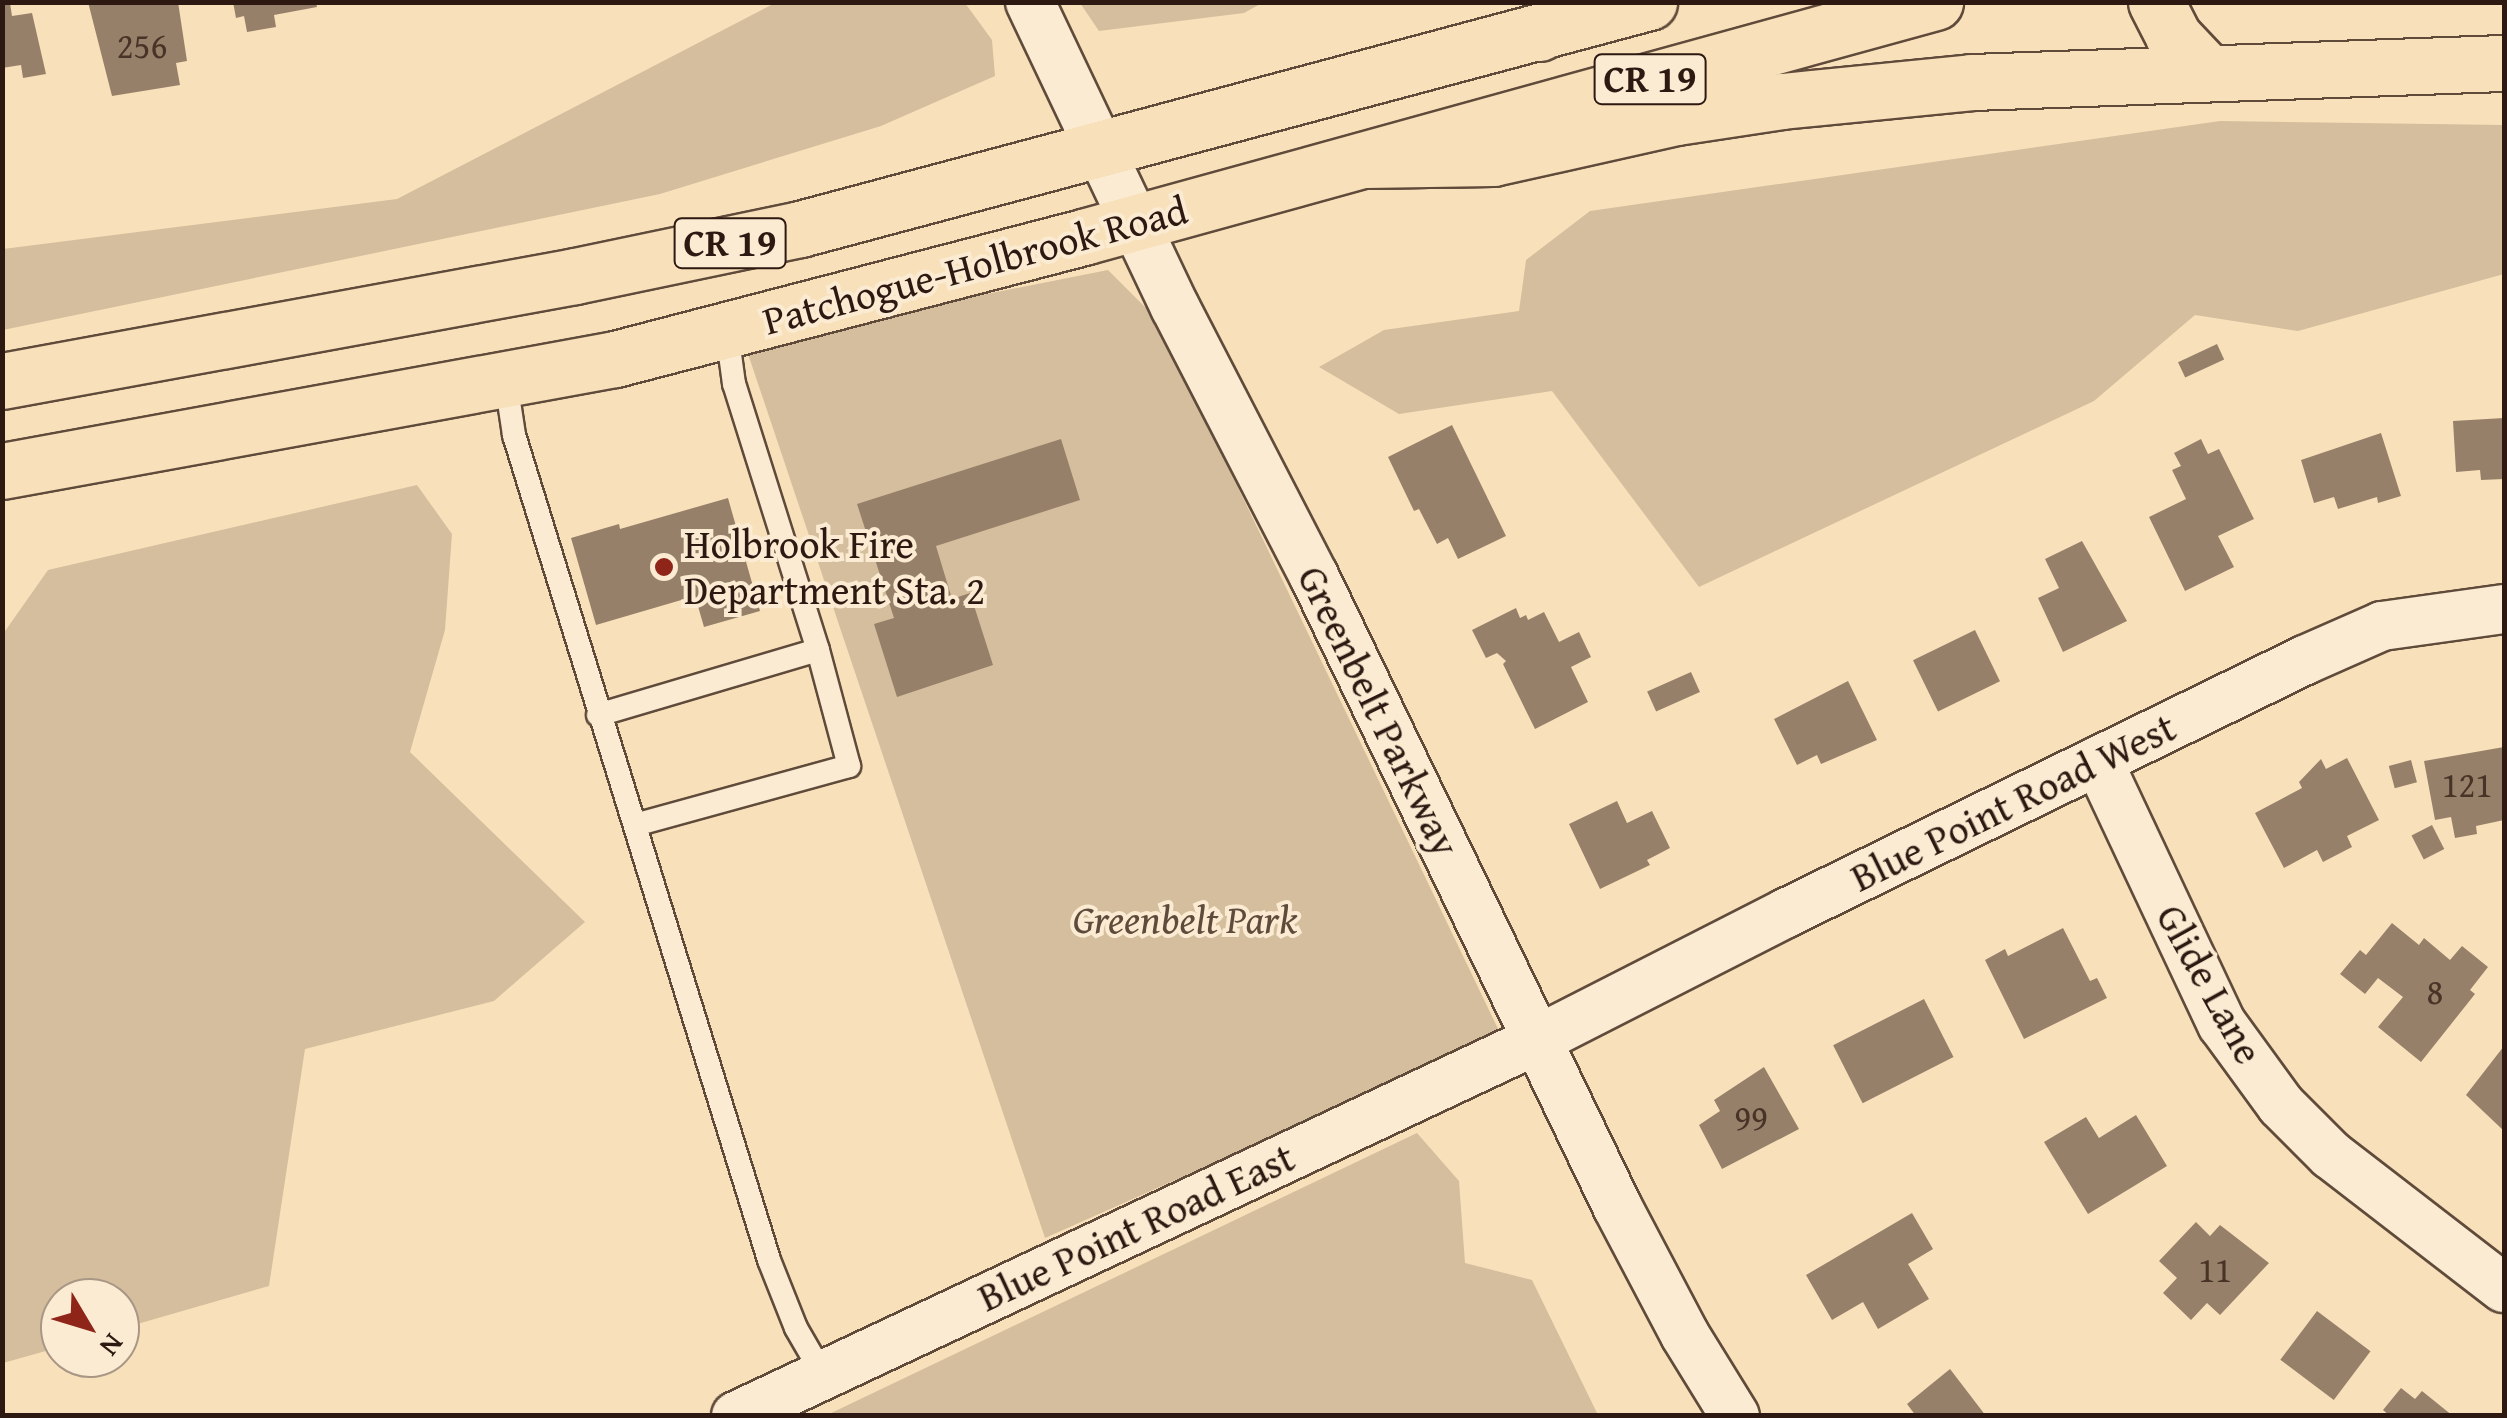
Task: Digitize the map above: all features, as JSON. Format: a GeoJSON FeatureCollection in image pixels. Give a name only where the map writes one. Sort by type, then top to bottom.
{"type":"FeatureCollection","features":[{"type":"Feature","properties":{"kind":"main road"},"geometry":{"type":"LineString","coordinates":[[1539,33],[1594,2]]}},
{"type":"Feature","properties":{"kind":"main road","name":"Patchogue-Holbrook Road"},"geometry":{"type":"LineString","coordinates":[[2,381],[575,276],[800,228],[1649,2]]}},
{"type":"Feature","properties":{"kind":"main road","name":"Patchogue-Holbrook Road"},"geometry":{"type":"LineString","coordinates":[[2,472],[506,382],[727,332],[1935,2]]}},
{"type":"Feature","properties":{"kind":"main road"},"geometry":{"type":"LineString","coordinates":[[2156,2],[2173,36],[2206,70]]}},
{"type":"Feature","properties":{"kind":"main road"},"geometry":{"type":"LineString","coordinates":[[1365,160],[1493,158],[1676,116],[1871,90],[2206,70],[2504,62]]}},
{"type":"Feature","properties":{"kind":"street","name":"Greenbelt Parkway"},"geometry":{"type":"LineString","coordinates":[[1030,2],[1314,576],[1616,1206],[1685,1335],[1735,1416]]}},
{"type":"Feature","properties":{"kind":"street","name":"Blue Point Road West"},"geometry":{"type":"LineString","coordinates":[[1537,1040],[2098,761],[2382,626],[2504,609]]}},
{"type":"Feature","properties":{"kind":"street","name":"Glide Lane"},"geometry":{"type":"LineString","coordinates":[[2098,761],[2222,1024],[2281,1106],[2331,1155],[2504,1288]]}},
{"type":"Feature","properties":{"kind":"street","name":"Blue Point Road East"},"geometry":{"type":"LineString","coordinates":[[736,1416],[1537,1040]]}},
{"type":"Feature","properties":{"kind":"lane"},"geometry":{"type":"LineString","coordinates":[[634,825],[848,766],[818,650],[734,384],[727,332]]}},
{"type":"Feature","properties":{"kind":"lane"},"geometry":{"type":"LineString","coordinates":[[506,382],[514,435],[598,716],[687,982],[769,1260],[796,1328],[822,1373]]}},
{"type":"Feature","properties":{"kind":"lane"},"geometry":{"type":"LineString","coordinates":[[598,716],[818,650]]}},
{"type":"Feature","properties":{"kind":"green space"},"geometry":{"type":"Polygon","coordinates":[[[775,3],[965,3],[992,40],[995,76],[881,126],[660,194],[3,330],[3,249],[397,199],[775,3]]]}},
{"type":"Feature","properties":{"kind":"green space"},"geometry":{"type":"Polygon","coordinates":[[[1080,3],[1262,3],[1244,13],[1099,31],[1080,3]]]}},
{"type":"Feature","properties":{"kind":"green space"},"geometry":{"type":"Polygon","coordinates":[[[2220,121],[2504,125],[2504,274],[2298,331],[2195,315],[2094,401],[1699,587],[1552,391],[1399,414],[1319,367],[1384,330],[1519,311],[1526,260],[1590,211],[2220,121]]]}},
{"type":"Feature","properties":{"kind":"green space","name":"Greenbelt Park"},"geometry":{"type":"Polygon","coordinates":[[[1108,270],[1157,319],[1501,1035],[1045,1238],[744,342],[1108,270]]]}},
{"type":"Feature","properties":{"kind":"green space"},"geometry":{"type":"Polygon","coordinates":[[[417,485],[452,534],[445,630],[410,752],[585,922],[494,1001],[305,1049],[269,1286],[140,1323],[140,1278],[40,1278],[40,1353],[3,1363],[3,634],[48,570],[417,485]]]}},
{"type":"Feature","properties":{"kind":"green space"},"geometry":{"type":"Polygon","coordinates":[[[1417,1133],[1459,1181],[1465,1263],[1532,1280],[1598,1415],[827,1415],[1417,1133]]]}},
{"type":"Feature","properties":{"kind":"building"},"geometry":{"type":"Polygon","coordinates":[[[88,2],[178,2],[187,61],[176,63],[180,85],[112,96],[88,2]]]}},
{"type":"Feature","properties":{"kind":"building"},"geometry":{"type":"Polygon","coordinates":[[[233,2],[316,2],[317,7],[274,15],[276,27],[247,32],[244,16],[236,18],[233,2]]]}},
{"type":"Feature","properties":{"kind":"building"},"geometry":{"type":"Polygon","coordinates":[[[10,3],[12,16],[32,13],[46,74],[23,78],[21,65],[2,68],[2,5],[10,3]]]}},
{"type":"Feature","properties":{"kind":"building"},"geometry":{"type":"Polygon","coordinates":[[[2217,344],[2224,359],[2185,378],[2178,362],[2217,344]]]}},
{"type":"Feature","properties":{"kind":"building"},"geometry":{"type":"Polygon","coordinates":[[[2504,418],[2504,479],[2481,480],[2480,470],[2456,472],[2453,421],[2504,418]]]}},
{"type":"Feature","properties":{"kind":"building"},"geometry":{"type":"Polygon","coordinates":[[[1452,425],[1506,536],[1458,559],[1448,538],[1437,544],[1419,509],[1414,511],[1388,457],[1452,425]]]}},
{"type":"Feature","properties":{"kind":"building"},"geometry":{"type":"Polygon","coordinates":[[[2381,433],[2401,496],[2378,503],[2377,497],[2338,509],[2334,497],[2314,503],[2301,460],[2381,433]]]}},
{"type":"Feature","properties":{"kind":"building"},"geometry":{"type":"Polygon","coordinates":[[[1061,439],[1080,500],[936,546],[952,599],[970,593],[993,665],[897,697],[874,624],[894,618],[857,504],[1061,439]]]}},
{"type":"Feature","properties":{"kind":"building"},"geometry":{"type":"Polygon","coordinates":[[[2201,439],[2208,454],[2219,449],[2254,519],[2218,536],[2234,567],[2185,591],[2149,517],[2186,499],[2172,470],[2181,466],[2174,453],[2201,439]]]}},
{"type":"Feature","properties":{"kind":"building","name":"Holbrook Fire Department Sta. 2"},"geometry":{"type":"Polygon","coordinates":[[[728,498],[760,611],[704,627],[695,596],[596,625],[571,538],[619,524],[620,529],[728,498]]]}},
{"type":"Feature","properties":{"kind":"building"},"geometry":{"type":"Polygon","coordinates":[[[2082,541],[2127,621],[2063,652],[2038,598],[2059,588],[2045,559],[2082,541]]]}},
{"type":"Feature","properties":{"kind":"building"},"geometry":{"type":"Polygon","coordinates":[[[1516,608],[1520,618],[1526,615],[1528,620],[1544,612],[1559,642],[1579,632],[1591,657],[1571,667],[1588,702],[1535,729],[1503,664],[1506,661],[1497,653],[1486,658],[1472,630],[1516,608]]]}},
{"type":"Feature","properties":{"kind":"building"},"geometry":{"type":"Polygon","coordinates":[[[1975,630],[2000,681],[1938,711],[1913,660],[1975,630]]]}},
{"type":"Feature","properties":{"kind":"building"},"geometry":{"type":"Polygon","coordinates":[[[1691,672],[1700,692],[1656,712],[1647,692],[1691,672]]]}},
{"type":"Feature","properties":{"kind":"building"},"geometry":{"type":"Polygon","coordinates":[[[1848,681],[1877,740],[1821,764],[1817,755],[1797,765],[1774,719],[1848,681]]]}},
{"type":"Feature","properties":{"kind":"building"},"geometry":{"type":"Polygon","coordinates":[[[2504,747],[2504,820],[2476,826],[2477,834],[2455,838],[2451,817],[2435,820],[2424,761],[2504,747]]]}},
{"type":"Feature","properties":{"kind":"building"},"geometry":{"type":"Polygon","coordinates":[[[2347,758],[2379,820],[2347,836],[2352,847],[2323,862],[2317,850],[2284,868],[2255,813],[2302,788],[2299,782],[2321,759],[2326,769],[2347,758]]]}},
{"type":"Feature","properties":{"kind":"building"},"geometry":{"type":"Polygon","coordinates":[[[2411,760],[2417,782],[2395,788],[2389,766],[2411,760]]]}},
{"type":"Feature","properties":{"kind":"building"},"geometry":{"type":"Polygon","coordinates":[[[1617,801],[1627,823],[1652,811],[1670,848],[1647,860],[1650,865],[1600,889],[1569,824],[1617,801]]]}},
{"type":"Feature","properties":{"kind":"building"},"geometry":{"type":"Polygon","coordinates":[[[2432,825],[2444,849],[2424,859],[2412,835],[2432,825]]]}},
{"type":"Feature","properties":{"kind":"building"},"geometry":{"type":"Polygon","coordinates":[[[2392,923],[2419,945],[2424,938],[2450,960],[2462,946],[2488,967],[2470,990],[2475,994],[2421,1062],[2378,1027],[2403,997],[2378,978],[2365,994],[2340,974],[2360,950],[2366,955],[2392,923]]]}},
{"type":"Feature","properties":{"kind":"building"},"geometry":{"type":"Polygon","coordinates":[[[2063,928],[2090,981],[2097,978],[2107,998],[2024,1039],[1985,960],[2005,949],[2008,956],[2063,928]]]}},
{"type":"Feature","properties":{"kind":"building"},"geometry":{"type":"Polygon","coordinates":[[[1924,999],[1954,1057],[1863,1103],[1833,1045],[1924,999]]]}},
{"type":"Feature","properties":{"kind":"building"},"geometry":{"type":"Polygon","coordinates":[[[2504,1046],[2504,1131],[2466,1095],[2504,1046]]]}},
{"type":"Feature","properties":{"kind":"building"},"geometry":{"type":"Polygon","coordinates":[[[1764,1067],[1799,1129],[1722,1169],[1699,1125],[1720,1111],[1714,1100],[1764,1067]]]}},
{"type":"Feature","properties":{"kind":"building"},"geometry":{"type":"Polygon","coordinates":[[[2136,1115],[2167,1166],[2088,1214],[2044,1142],[2086,1117],[2099,1138],[2136,1115]]]}},
{"type":"Feature","properties":{"kind":"building"},"geometry":{"type":"Polygon","coordinates":[[[1912,1213],[1933,1249],[1908,1264],[1929,1299],[1878,1329],[1863,1302],[1832,1320],[1806,1275],[1912,1213]]]}},
{"type":"Feature","properties":{"kind":"building"},"geometry":{"type":"Polygon","coordinates":[[[2196,1222],[2210,1236],[2220,1225],[2269,1263],[2220,1315],[2207,1303],[2191,1320],[2163,1293],[2177,1278],[2159,1261],[2196,1222]]]}},
{"type":"Feature","properties":{"kind":"building"},"geometry":{"type":"Polygon","coordinates":[[[2317,1311],[2371,1351],[2334,1400],[2280,1360],[2317,1311]]]}},
{"type":"Feature","properties":{"kind":"building"},"geometry":{"type":"Polygon","coordinates":[[[1950,1369],[1986,1416],[1916,1416],[1907,1404],[1950,1369]]]}},
{"type":"Feature","properties":{"kind":"building"},"geometry":{"type":"Polygon","coordinates":[[[2401,1388],[2415,1399],[2422,1391],[2453,1416],[2390,1416],[2383,1410],[2401,1388]]]}},
{"type":"Feature","properties":{"kind":"place","name":"Holbrook Fire Department Sta. 2"},"geometry":{"type":"Point","coordinates":[664,567]}}]}
